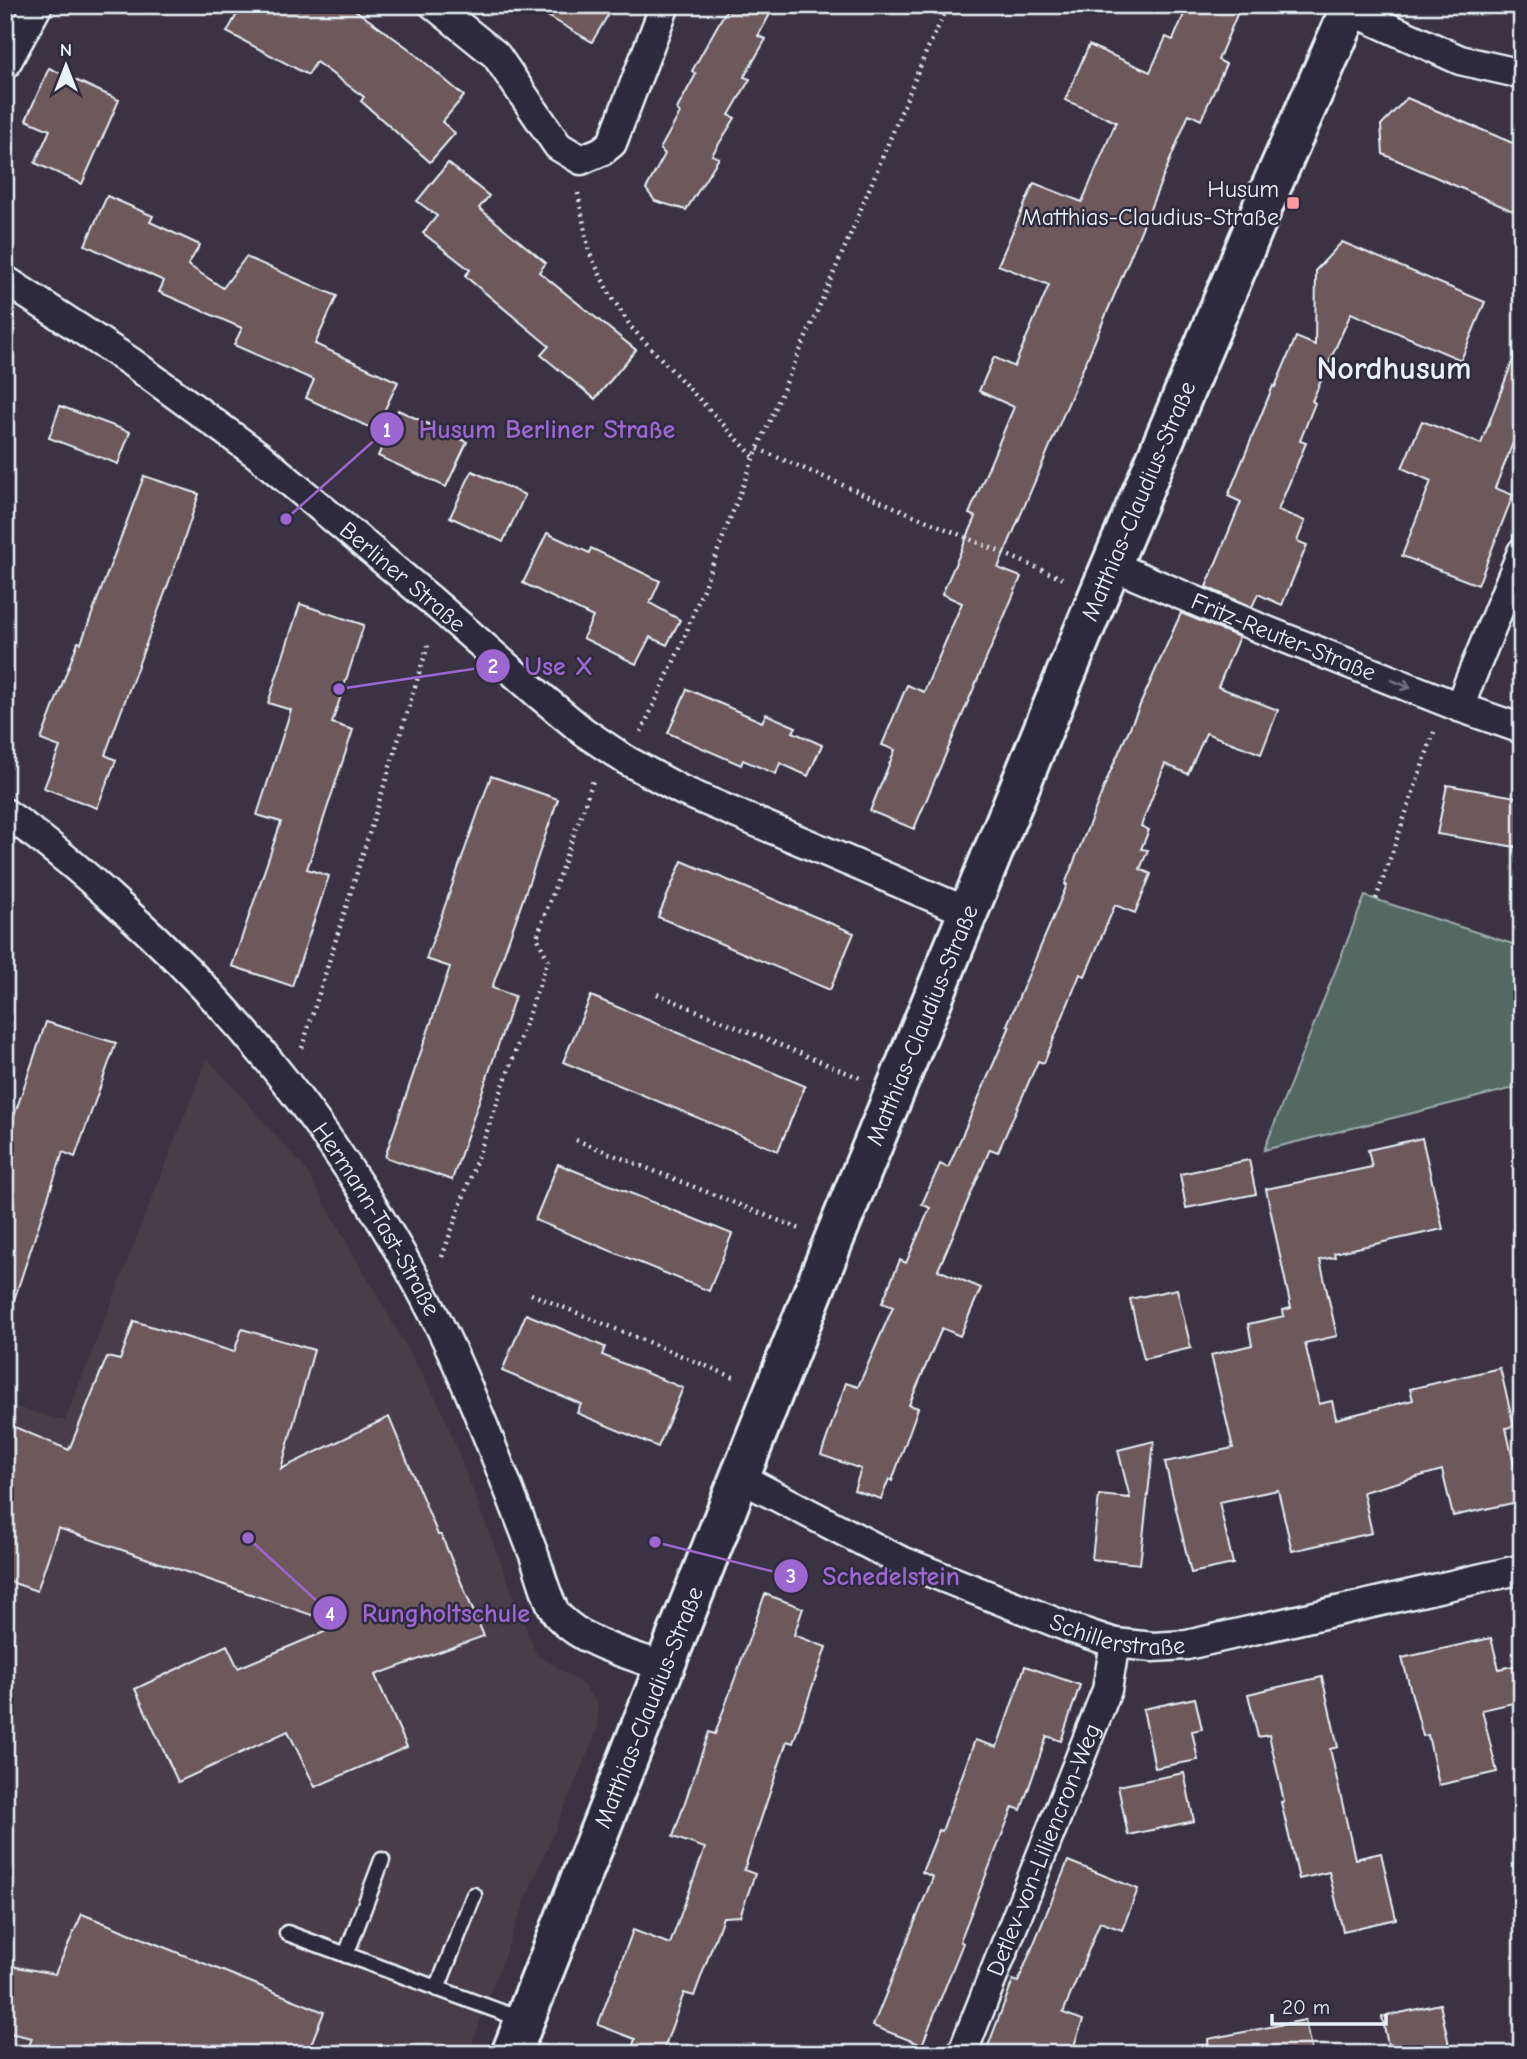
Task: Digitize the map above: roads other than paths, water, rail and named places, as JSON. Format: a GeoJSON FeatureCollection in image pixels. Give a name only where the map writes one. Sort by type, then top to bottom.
{"type":"FeatureCollection","features":[{"type":"Feature","properties":{"kind":"street"},"geometry":{"type":"LineString","coordinates":[[5,65],[38,5]]}},
{"type":"Feature","properties":{"kind":"street"},"geometry":{"type":"LineString","coordinates":[[434,5],[496,55],[553,140],[582,156],[611,143],[665,5]]}},
{"type":"Feature","properties":{"kind":"street"},"geometry":{"type":"LineString","coordinates":[[1351,7],[1460,60],[1522,74]]}},
{"type":"Feature","properties":{"kind":"street","name":"Matthias-Claudius-Straße"},"geometry":{"type":"LineString","coordinates":[[518,2037],[833,1242],[968,912],[1105,579],[1268,194],[1351,7]]}},
{"type":"Feature","properties":{"kind":"street","name":"Berliner Straße"},"geometry":{"type":"LineString","coordinates":[[5,280],[131,362],[258,456],[538,694],[584,732],[626,761],[692,795],[968,912]]}},
{"type":"Feature","properties":{"kind":"street"},"geometry":{"type":"LineString","coordinates":[[1452,704],[1522,552]]}},
{"type":"Feature","properties":{"kind":"street","name":"Fritz-Reuter-Straße"},"geometry":{"type":"LineString","coordinates":[[1105,579],[1257,626],[1522,729]]}},
{"type":"Feature","properties":{"kind":"street","name":"Hermann-Tast-Straße"},"geometry":{"type":"LineString","coordinates":[[5,813],[93,882],[159,940],[214,995],[290,1086],[375,1209],[427,1300],[462,1375],[557,1615],[601,1644],[663,1667]]}},
{"type":"Feature","properties":{"kind":"street","name":"Schillerstraße"},"geometry":{"type":"LineString","coordinates":[[739,1477],[897,1559],[1070,1628],[1115,1643],[1153,1647],[1187,1645],[1522,1569]]}},
{"type":"Feature","properties":{"kind":"street","name":"Detlev-von-Liliencron-Weg"},"geometry":{"type":"LineString","coordinates":[[962,2054],[1107,1690],[1115,1643]]}},
{"type":"Feature","properties":{"kind":"lane"},"geometry":{"type":"LineString","coordinates":[[346,1955],[382,1860]]}},
{"type":"Feature","properties":{"kind":"lane"},"geometry":{"type":"LineString","coordinates":[[437,1989],[474,1895]]}},
{"type":"Feature","properties":{"kind":"lane"},"geometry":{"type":"LineString","coordinates":[[287,1933],[437,1989],[518,2037]]}},
{"type":"Feature","properties":{"kind":"place","name":"Husum Matthias-Claudius-Straße"},"geometry":{"type":"Point","coordinates":[1293,203]}},
{"type":"Feature","properties":{"kind":"place","name":"Husum Berliner Straße"},"geometry":{"type":"Point","coordinates":[286,519]}},
{"type":"Feature","properties":{"kind":"place","name":"Use X"},"geometry":{"type":"Point","coordinates":[339,689]}},
{"type":"Feature","properties":{"kind":"place","name":"Rungholtschule"},"geometry":{"type":"Point","coordinates":[248,1538]}},
{"type":"Feature","properties":{"kind":"place","name":"Schedelstein"},"geometry":{"type":"Point","coordinates":[655,1542]}},
{"type":"Feature","properties":{"kind":"district","name":"Nordhusum"},"geometry":{"type":"Point","coordinates":[1394,368]}}]}
